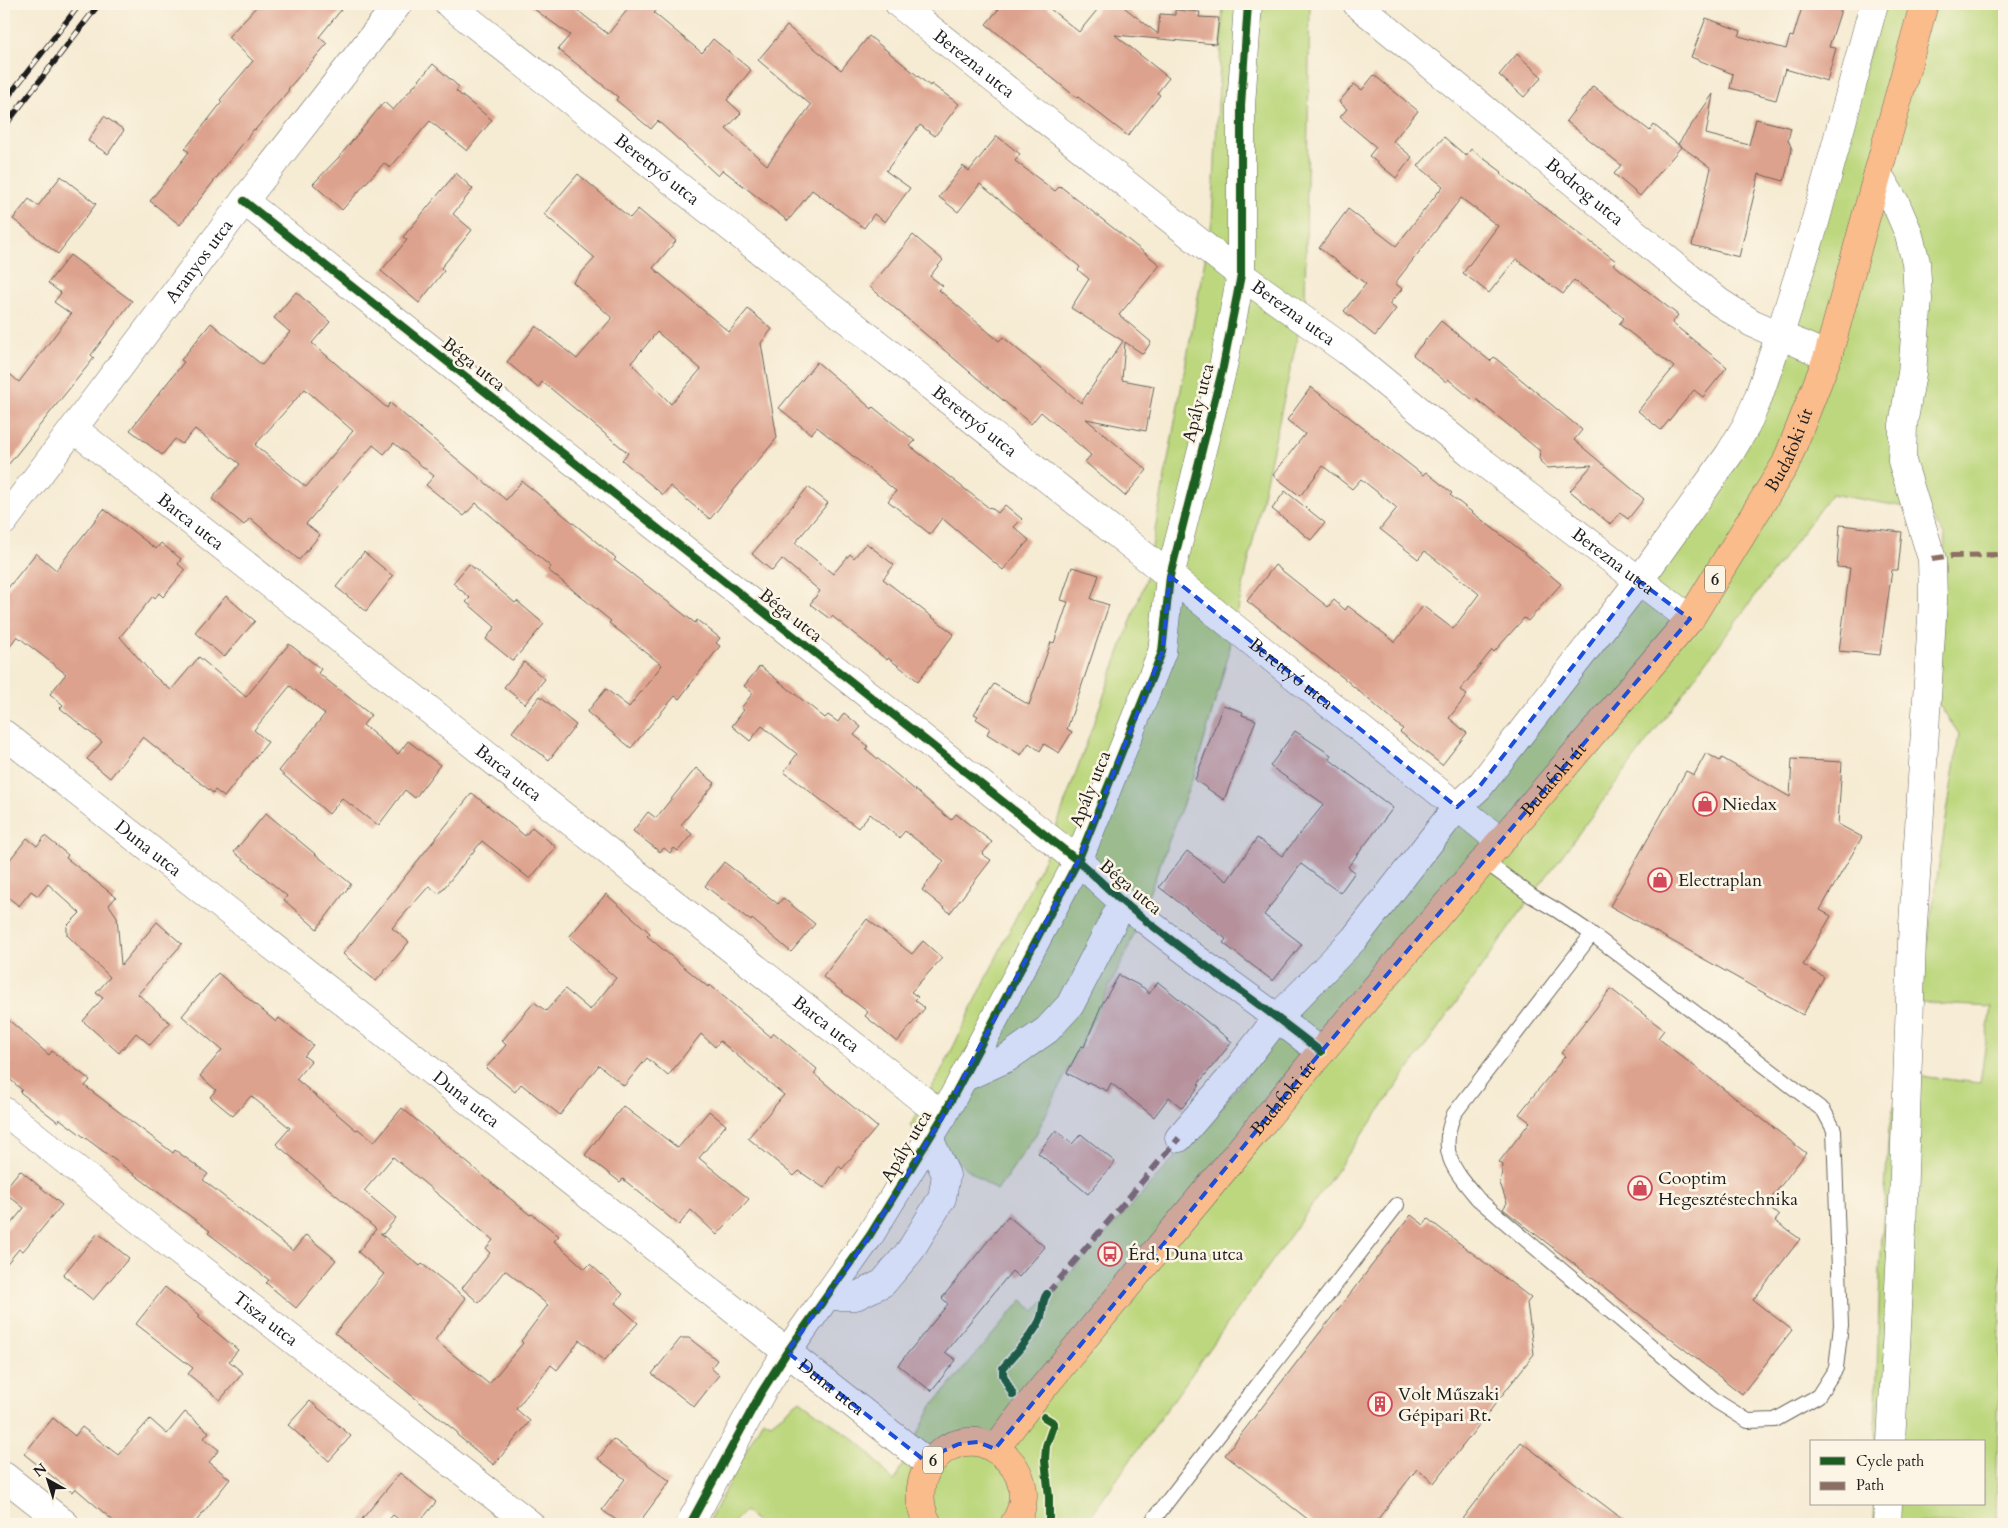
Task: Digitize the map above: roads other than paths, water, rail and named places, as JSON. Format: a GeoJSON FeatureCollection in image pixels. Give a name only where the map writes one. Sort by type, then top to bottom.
{"type":"FeatureCollection","features":[{"type":"Feature","properties":{"kind":"main road","name":"Budafoki út"},"geometry":{"type":"LineString","coordinates":[[995,1449],[1027,1406],[1321,1052],[1690,619],[1786,463],[1828,356],[1924,4]]}},
{"type":"Feature","properties":{"kind":"main road","name":"6"},"geometry":{"type":"LineString","coordinates":[[928,1524],[922,1510],[919,1493],[922,1479],[930,1464],[943,1451],[959,1444],[978,1442],[995,1449],[1018,1470],[1022,1485],[1023,1501],[1020,1515],[1014,1524]]}},
{"type":"Feature","properties":{"kind":"street","name":"Aranyos utca"},"geometry":{"type":"LineString","coordinates":[[4,521],[244,201],[398,4]]}},
{"type":"Feature","properties":{"kind":"street","name":"Berettyó utca"},"geometry":{"type":"LineString","coordinates":[[449,4],[1170,576],[1457,807],[1492,850]]}},
{"type":"Feature","properties":{"kind":"street","name":"Berezna utca"},"geometry":{"type":"LineString","coordinates":[[899,4],[1241,275],[1347,351],[1471,453],[1690,619]]}},
{"type":"Feature","properties":{"kind":"street","name":"Apály utca"},"geometry":{"type":"LineString","coordinates":[[690,1524],[761,1393],[787,1352],[870,1235],[936,1127],[963,1078],[1078,861],[1162,652],[1170,576],[1223,367],[1241,275],[1241,105],[1248,4]]}},
{"type":"Feature","properties":{"kind":"street","name":"Bodrog utca"},"geometry":{"type":"LineString","coordinates":[[1357,4],[1719,302],[1752,323],[1828,356]]}},
{"type":"Feature","properties":{"kind":"street"},"geometry":{"type":"LineString","coordinates":[[1179,1138],[1233,1075],[1278,1018],[1354,939],[1457,807],[1479,787],[1639,581],[1730,453],[1758,401],[1780,334],[1814,226],[1874,4]]}},
{"type":"Feature","properties":{"kind":"street"},"geometry":{"type":"LineString","coordinates":[[1878,174],[1896,204],[1908,232],[1916,262],[1918,299],[1912,373],[1903,425],[1902,461],[1932,559],[1933,601],[1912,941],[1902,1231],[1891,1440]]}},
{"type":"Feature","properties":{"kind":"street","name":"Béga utca"},"geometry":{"type":"LineString","coordinates":[[244,201],[1078,861],[1123,902],[1321,1052]]}},
{"type":"Feature","properties":{"kind":"street","name":"Barca utca"},"geometry":{"type":"LineString","coordinates":[[74,429],[936,1127]]}},
{"type":"Feature","properties":{"kind":"street","name":"Duna utca"},"geometry":{"type":"LineString","coordinates":[[4,734],[930,1464]]}},
{"type":"Feature","properties":{"kind":"street"},"geometry":{"type":"LineString","coordinates":[[963,1078],[1007,1058],[1047,1030],[1070,1005],[1123,902]]}},
{"type":"Feature","properties":{"kind":"street","name":"Tisza utca"},"geometry":{"type":"LineString","coordinates":[[4,1111],[172,1246],[530,1524]]}},
{"type":"Feature","properties":{"kind":"street","name":"Apály utca"},"geometry":{"type":"LineString","coordinates":[[826,1296],[856,1296],[883,1283],[910,1251],[942,1198],[946,1175],[936,1127]]}},
{"type":"Feature","properties":{"kind":"street"},"geometry":{"type":"LineString","coordinates":[[4,1476],[65,1524]]}},
{"type":"Feature","properties":{"kind":"street"},"geometry":{"type":"LineString","coordinates":[[1887,1524],[1888,1506]]}},
{"type":"Feature","properties":{"kind":"lane"},"geometry":{"type":"LineString","coordinates":[[1492,850],[1532,896],[1592,934],[1824,1111],[1834,1130],[1841,1325],[1836,1368],[1818,1396],[1775,1420],[1748,1421],[1716,1401],[1478,1199],[1457,1173],[1446,1149],[1447,1129],[1454,1114],[1592,934]]}},
{"type":"Feature","properties":{"kind":"lane"},"geometry":{"type":"LineString","coordinates":[[1150,1524],[1397,1205]]}},
{"type":"Feature","properties":{"kind":"railway"},"geometry":{"type":"LineString","coordinates":[[4,102],[80,4]]}},
{"type":"Feature","properties":{"kind":"railway"},"geometry":{"type":"LineString","coordinates":[[4,127],[99,4]]}},
{"type":"Feature","properties":{"kind":"place","name":"Niedax"},"geometry":{"type":"Point","coordinates":[1705,804]}},
{"type":"Feature","properties":{"kind":"place","name":"Electraplan"},"geometry":{"type":"Point","coordinates":[1660,880]}},
{"type":"Feature","properties":{"kind":"place","name":"Cooptim Hegesztéstechnika"},"geometry":{"type":"Point","coordinates":[1640,1188]}},
{"type":"Feature","properties":{"kind":"place","name":"Érd, Duna utca"},"geometry":{"type":"Point","coordinates":[1110,1254]}},
{"type":"Feature","properties":{"kind":"place","name":"Volt Műszaki Gépipari Rt."},"geometry":{"type":"Point","coordinates":[1380,1404]}}]}
